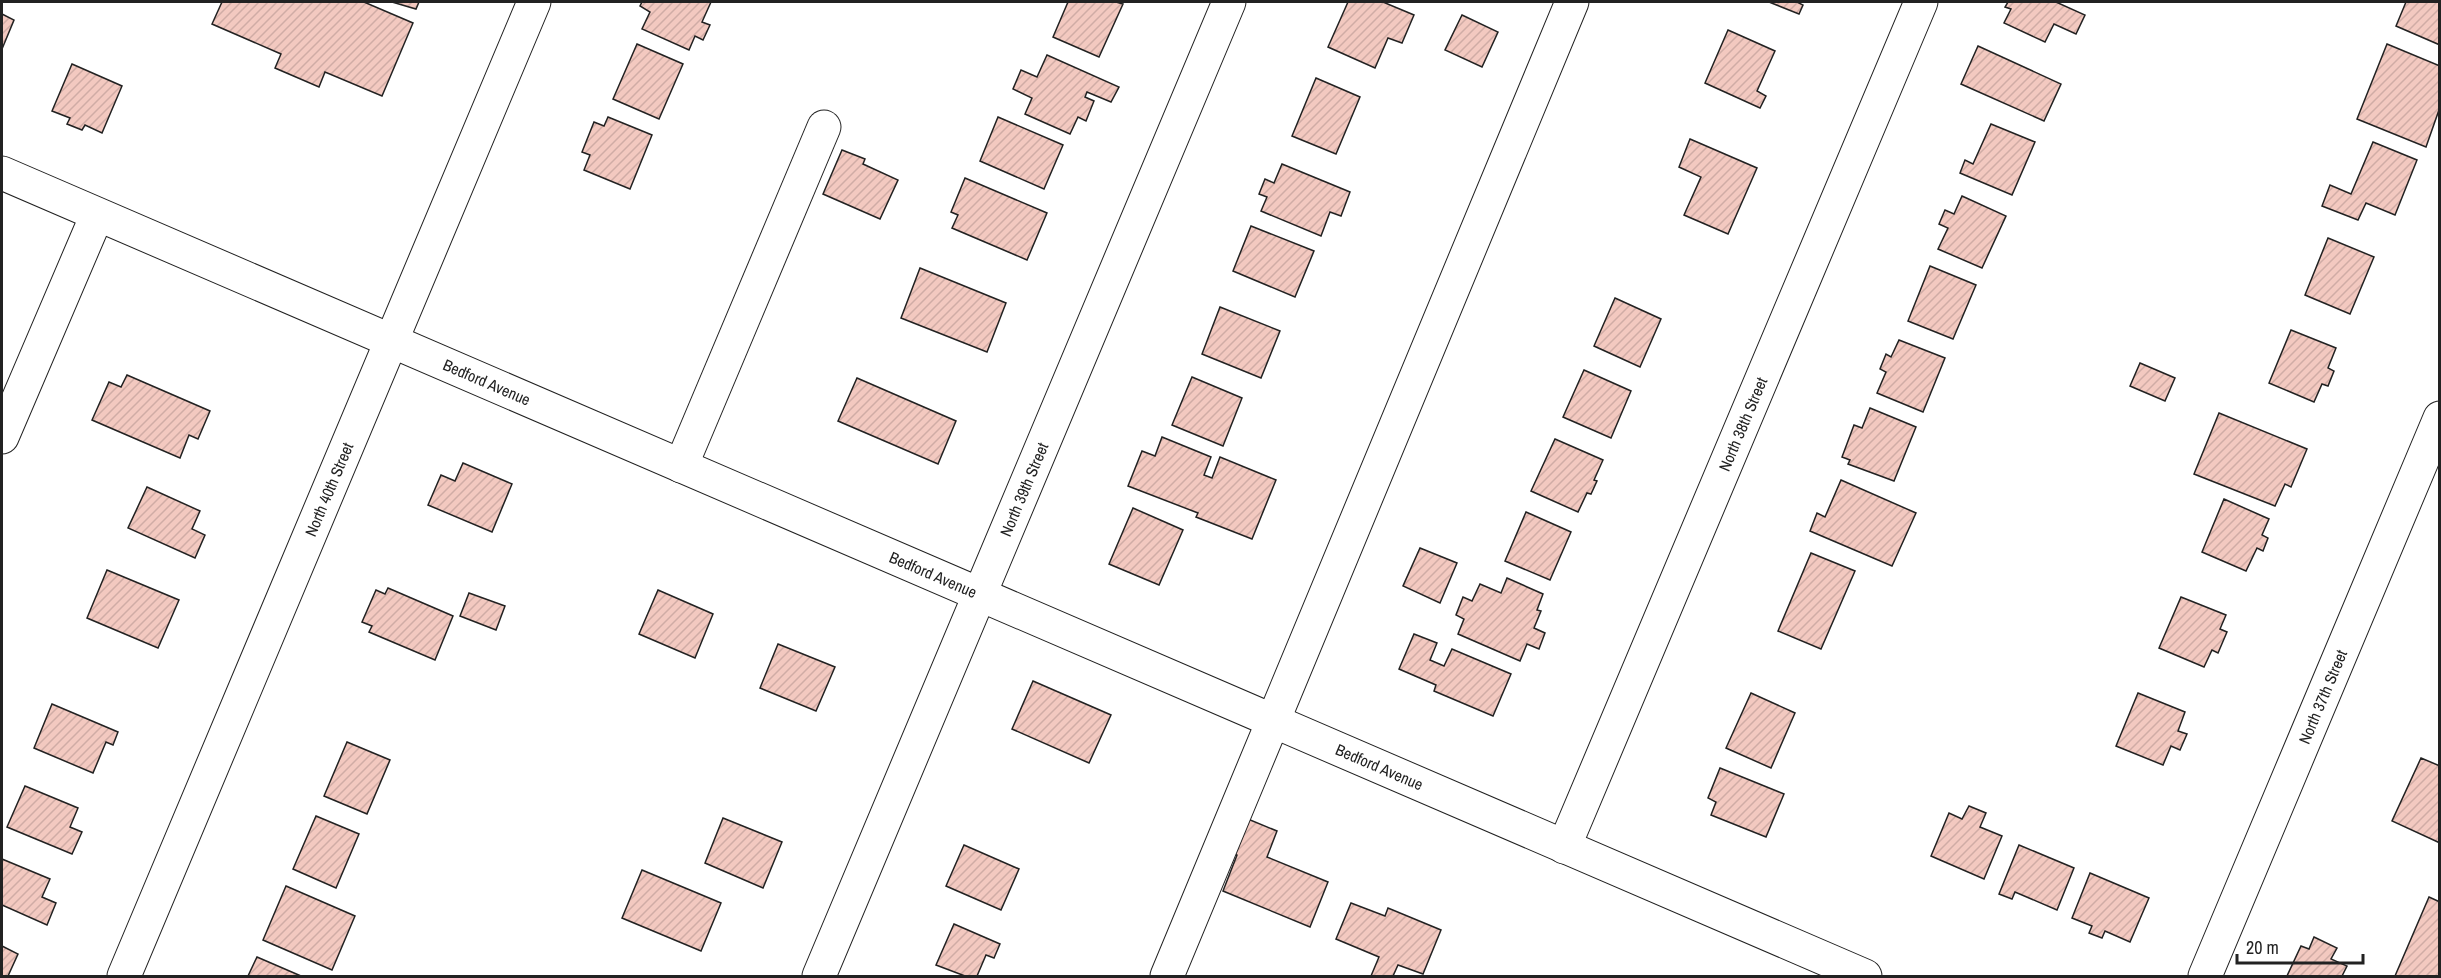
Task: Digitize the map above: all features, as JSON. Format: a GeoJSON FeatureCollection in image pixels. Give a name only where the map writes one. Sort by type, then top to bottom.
{"type":"FeatureCollection","features":[{"type":"Feature","properties":{"kind":"street","name":"North 40th Street"},"geometry":{"type":"LineString","coordinates":[[124,976],[534,2]]}},
{"type":"Feature","properties":{"kind":"street","name":"North 39th Street"},"geometry":{"type":"LineString","coordinates":[[819,976],[1229,2]]}},
{"type":"Feature","properties":{"kind":"street"},"geometry":{"type":"LineString","coordinates":[[1167,976],[1572,2]]}},
{"type":"Feature","properties":{"kind":"street","name":"North 38th Street"},"geometry":{"type":"LineString","coordinates":[[1564,847],[1921,2]]}},
{"type":"Feature","properties":{"kind":"street"},"geometry":{"type":"LineString","coordinates":[[681,466],[824,127]]}},
{"type":"Feature","properties":{"kind":"street","name":"Bedford Avenue"},"geometry":{"type":"LineString","coordinates":[[2,173],[1865,976]]}},
{"type":"Feature","properties":{"kind":"street"},"geometry":{"type":"LineString","coordinates":[[2,437],[97,214]]}},
{"type":"Feature","properties":{"kind":"street","name":"North 37th Street"},"geometry":{"type":"LineString","coordinates":[[2205,976],[2439,418]]}},
{"type":"Feature","properties":{"kind":"building"},"geometry":{"type":"Polygon","coordinates":[[[222,2],[364,2],[413,23],[382,96],[325,72],[319,87],[275,68],[281,54],[212,24],[222,2]]]}},
{"type":"Feature","properties":{"kind":"building"},"geometry":{"type":"Polygon","coordinates":[[[392,2],[419,2],[416,9],[392,2]]]}},
{"type":"Feature","properties":{"kind":"building"},"geometry":{"type":"Polygon","coordinates":[[[642,2],[711,2],[702,22],[710,25],[703,40],[695,36],[689,50],[642,29],[650,12],[640,6],[642,2]]]}},
{"type":"Feature","properties":{"kind":"building"},"geometry":{"type":"Polygon","coordinates":[[[1068,2],[1123,4],[1099,57],[1053,37],[1068,2]]]}},
{"type":"Feature","properties":{"kind":"building"},"geometry":{"type":"Polygon","coordinates":[[[1348,2],[1383,2],[1414,15],[1402,43],[1388,38],[1375,68],[1328,47],[1348,2]]]}},
{"type":"Feature","properties":{"kind":"building"},"geometry":{"type":"Polygon","coordinates":[[[1769,2],[1797,2],[1803,5],[1799,14],[1769,2]]]}},
{"type":"Feature","properties":{"kind":"building"},"geometry":{"type":"Polygon","coordinates":[[[2008,2],[2056,2],[2085,15],[2076,34],[2054,24],[2045,42],[2004,23],[2011,9],[2005,7],[2008,2]]]}},
{"type":"Feature","properties":{"kind":"building"},"geometry":{"type":"Polygon","coordinates":[[[2406,2],[2440,2],[2440,45],[2396,26],[2406,2]]]}},
{"type":"Feature","properties":{"kind":"building"},"geometry":{"type":"Polygon","coordinates":[[[2,14],[14,20],[2,49],[2,14]]]}},
{"type":"Feature","properties":{"kind":"building"},"geometry":{"type":"Polygon","coordinates":[[[1462,15],[1498,32],[1482,67],[1445,50],[1462,15]]]}},
{"type":"Feature","properties":{"kind":"building"},"geometry":{"type":"Polygon","coordinates":[[[1728,30],[1775,51],[1757,91],[1766,96],[1760,108],[1705,83],[1728,30]]]}},
{"type":"Feature","properties":{"kind":"building"},"geometry":{"type":"Polygon","coordinates":[[[637,44],[683,64],[659,119],[613,99],[637,44]]]}},
{"type":"Feature","properties":{"kind":"building"},"geometry":{"type":"Polygon","coordinates":[[[2387,44],[2440,66],[2440,107],[2426,147],[2357,119],[2387,44]]]}},
{"type":"Feature","properties":{"kind":"building"},"geometry":{"type":"Polygon","coordinates":[[[1978,46],[2061,84],[2044,121],[1961,84],[1978,46]]]}},
{"type":"Feature","properties":{"kind":"building"},"geometry":{"type":"Polygon","coordinates":[[[1047,55],[1119,87],[1111,102],[1087,92],[1085,97],[1094,101],[1086,121],[1078,117],[1070,134],[1025,114],[1032,98],[1013,89],[1021,70],[1037,77],[1047,55]]]}},
{"type":"Feature","properties":{"kind":"building"},"geometry":{"type":"Polygon","coordinates":[[[72,64],[122,86],[102,133],[85,125],[82,130],[67,124],[70,118],[52,111],[72,64]]]}},
{"type":"Feature","properties":{"kind":"building"},"geometry":{"type":"Polygon","coordinates":[[[1316,78],[1360,97],[1336,154],[1292,136],[1316,78]]]}},
{"type":"Feature","properties":{"kind":"building"},"geometry":{"type":"Polygon","coordinates":[[[608,117],[652,135],[630,189],[584,170],[590,155],[582,152],[594,122],[604,126],[608,117]]]}},
{"type":"Feature","properties":{"kind":"building"},"geometry":{"type":"Polygon","coordinates":[[[998,117],[1063,145],[1044,189],[980,161],[998,117]]]}},
{"type":"Feature","properties":{"kind":"building"},"geometry":{"type":"Polygon","coordinates":[[[1991,124],[2035,142],[2012,195],[1960,173],[1965,160],[1973,164],[1991,124]]]}},
{"type":"Feature","properties":{"kind":"building"},"geometry":{"type":"Polygon","coordinates":[[[1690,139],[1757,168],[1728,234],[1684,215],[1701,177],[1679,167],[1690,139]]]}},
{"type":"Feature","properties":{"kind":"building"},"geometry":{"type":"Polygon","coordinates":[[[2373,142],[2417,160],[2395,215],[2366,203],[2358,220],[2322,206],[2330,185],[2351,194],[2373,142]]]}},
{"type":"Feature","properties":{"kind":"building"},"geometry":{"type":"Polygon","coordinates":[[[842,150],[865,159],[863,164],[898,180],[880,219],[823,194],[842,150]]]}},
{"type":"Feature","properties":{"kind":"building"},"geometry":{"type":"Polygon","coordinates":[[[1282,164],[1350,192],[1341,216],[1330,212],[1321,236],[1261,211],[1267,197],[1259,194],[1265,179],[1274,183],[1282,164]]]}},
{"type":"Feature","properties":{"kind":"building"},"geometry":{"type":"Polygon","coordinates":[[[965,178],[1047,213],[1027,260],[952,228],[958,215],[951,212],[965,178]]]}},
{"type":"Feature","properties":{"kind":"building"},"geometry":{"type":"Polygon","coordinates":[[[1962,196],[2006,216],[1982,268],[1938,249],[1948,228],[1939,224],[1945,210],[1954,214],[1962,196]]]}},
{"type":"Feature","properties":{"kind":"building"},"geometry":{"type":"Polygon","coordinates":[[[1251,226],[1314,251],[1295,297],[1233,271],[1251,226]]]}},
{"type":"Feature","properties":{"kind":"building"},"geometry":{"type":"Polygon","coordinates":[[[2328,238],[2374,257],[2350,314],[2305,295],[2328,238]]]}},
{"type":"Feature","properties":{"kind":"building"},"geometry":{"type":"Polygon","coordinates":[[[1930,266],[1976,285],[1953,339],[1908,321],[1930,266]]]}},
{"type":"Feature","properties":{"kind":"building"},"geometry":{"type":"Polygon","coordinates":[[[920,268],[1006,303],[987,352],[901,318],[920,268]]]}},
{"type":"Feature","properties":{"kind":"building"},"geometry":{"type":"Polygon","coordinates":[[[1615,298],[1661,319],[1640,367],[1594,346],[1615,298]]]}},
{"type":"Feature","properties":{"kind":"building"},"geometry":{"type":"Polygon","coordinates":[[[1220,307],[1280,331],[1261,378],[1202,354],[1220,307]]]}},
{"type":"Feature","properties":{"kind":"building"},"geometry":{"type":"Polygon","coordinates":[[[2291,330],[2336,348],[2328,368],[2334,371],[2328,386],[2322,384],[2314,402],[2269,383],[2291,330]]]}},
{"type":"Feature","properties":{"kind":"building"},"geometry":{"type":"Polygon","coordinates":[[[1899,340],[1945,358],[1923,412],[1877,393],[1886,372],[1880,369],[1886,354],[1891,357],[1899,340]]]}},
{"type":"Feature","properties":{"kind":"building"},"geometry":{"type":"Polygon","coordinates":[[[2140,363],[2175,378],[2165,401],[2130,386],[2140,363]]]}},
{"type":"Feature","properties":{"kind":"building"},"geometry":{"type":"Polygon","coordinates":[[[1584,370],[1631,391],[1611,438],[1563,417],[1584,370]]]}},
{"type":"Feature","properties":{"kind":"building"},"geometry":{"type":"Polygon","coordinates":[[[127,375],[210,411],[198,439],[189,435],[180,458],[92,420],[109,382],[121,387],[127,375]]]}},
{"type":"Feature","properties":{"kind":"building"},"geometry":{"type":"Polygon","coordinates":[[[1192,377],[1242,398],[1223,446],[1172,425],[1192,377]]]}},
{"type":"Feature","properties":{"kind":"building"},"geometry":{"type":"Polygon","coordinates":[[[857,378],[956,421],[938,464],[838,421],[857,378]]]}},
{"type":"Feature","properties":{"kind":"building"},"geometry":{"type":"Polygon","coordinates":[[[1870,408],[1916,427],[1894,481],[1848,464],[1850,460],[1842,457],[1854,425],[1862,428],[1870,408]]]}},
{"type":"Feature","properties":{"kind":"building"},"geometry":{"type":"Polygon","coordinates":[[[2219,413],[2307,449],[2291,487],[2285,484],[2275,506],[2194,474],[2219,413]]]}},
{"type":"Feature","properties":{"kind":"building"},"geometry":{"type":"Polygon","coordinates":[[[1162,437],[1211,457],[1204,475],[1212,478],[1220,457],[1276,480],[1252,539],[1196,517],[1198,513],[1128,486],[1142,451],[1155,456],[1162,437]]]}},
{"type":"Feature","properties":{"kind":"building"},"geometry":{"type":"Polygon","coordinates":[[[1555,439],[1603,460],[1594,480],[1597,481],[1591,494],[1587,493],[1578,512],[1531,491],[1555,439]]]}},
{"type":"Feature","properties":{"kind":"building"},"geometry":{"type":"Polygon","coordinates":[[[463,463],[512,484],[492,532],[428,505],[441,475],[455,481],[463,463]]]}},
{"type":"Feature","properties":{"kind":"building"},"geometry":{"type":"Polygon","coordinates":[[[1841,480],[1916,513],[1892,566],[1810,531],[1817,513],[1825,517],[1841,480]]]}},
{"type":"Feature","properties":{"kind":"building"},"geometry":{"type":"Polygon","coordinates":[[[147,487],[200,511],[192,529],[205,535],[195,558],[128,528],[147,487]]]}},
{"type":"Feature","properties":{"kind":"building"},"geometry":{"type":"Polygon","coordinates":[[[2224,499],[2269,519],[2262,535],[2268,538],[2263,551],[2257,548],[2246,571],[2202,552],[2224,499]]]}},
{"type":"Feature","properties":{"kind":"building"},"geometry":{"type":"Polygon","coordinates":[[[1133,508],[1183,530],[1159,585],[1109,564],[1133,508]]]}},
{"type":"Feature","properties":{"kind":"building"},"geometry":{"type":"Polygon","coordinates":[[[1526,512],[1571,532],[1550,580],[1505,561],[1526,512]]]}},
{"type":"Feature","properties":{"kind":"building"},"geometry":{"type":"Polygon","coordinates":[[[1420,548],[1457,563],[1440,603],[1403,586],[1420,548]]]}},
{"type":"Feature","properties":{"kind":"building"},"geometry":{"type":"Polygon","coordinates":[[[1811,553],[1855,571],[1821,649],[1778,631],[1811,553]]]}},
{"type":"Feature","properties":{"kind":"building"},"geometry":{"type":"Polygon","coordinates":[[[107,570],[179,600],[158,648],[87,618],[107,570]]]}},
{"type":"Feature","properties":{"kind":"building"},"geometry":{"type":"Polygon","coordinates":[[[1507,578],[1543,594],[1537,610],[1541,611],[1534,628],[1545,633],[1539,649],[1527,644],[1520,661],[1458,634],[1464,619],[1456,615],[1463,597],[1472,601],[1480,584],[1501,593],[1507,578]]]}},
{"type":"Feature","properties":{"kind":"building"},"geometry":{"type":"Polygon","coordinates":[[[388,588],[453,616],[435,660],[369,632],[372,626],[362,622],[376,590],[385,594],[388,588]]]}},
{"type":"Feature","properties":{"kind":"building"},"geometry":{"type":"Polygon","coordinates":[[[658,590],[713,614],[695,658],[639,634],[658,590]]]}},
{"type":"Feature","properties":{"kind":"building"},"geometry":{"type":"Polygon","coordinates":[[[469,593],[505,606],[496,630],[460,616],[469,593]]]}},
{"type":"Feature","properties":{"kind":"building"},"geometry":{"type":"Polygon","coordinates":[[[2181,597],[2226,615],[2220,629],[2227,632],[2218,653],[2212,650],[2204,667],[2159,648],[2181,597]]]}},
{"type":"Feature","properties":{"kind":"building"},"geometry":{"type":"Polygon","coordinates":[[[1414,634],[1437,643],[1430,660],[1444,666],[1452,649],[1511,674],[1493,716],[1434,691],[1436,685],[1399,669],[1414,634]]]}},
{"type":"Feature","properties":{"kind":"building"},"geometry":{"type":"Polygon","coordinates":[[[778,644],[835,667],[816,711],[760,688],[778,644]]]}},
{"type":"Feature","properties":{"kind":"building"},"geometry":{"type":"Polygon","coordinates":[[[1033,681],[1111,715],[1089,763],[1012,729],[1033,681]]]}},
{"type":"Feature","properties":{"kind":"building"},"geometry":{"type":"Polygon","coordinates":[[[1751,693],[1795,713],[1771,768],[1726,748],[1751,693]]]}},
{"type":"Feature","properties":{"kind":"building"},"geometry":{"type":"Polygon","coordinates":[[[2138,693],[2185,712],[2178,731],[2187,734],[2180,750],[2171,746],[2163,765],[2116,746],[2138,693]]]}},
{"type":"Feature","properties":{"kind":"building"},"geometry":{"type":"Polygon","coordinates":[[[52,704],[118,732],[113,745],[106,742],[93,773],[34,748],[52,704]]]}},
{"type":"Feature","properties":{"kind":"building"},"geometry":{"type":"Polygon","coordinates":[[[347,742],[390,760],[367,814],[324,796],[347,742]]]}},
{"type":"Feature","properties":{"kind":"building"},"geometry":{"type":"Polygon","coordinates":[[[2421,758],[2440,766],[2440,843],[2392,821],[2421,758]]]}},
{"type":"Feature","properties":{"kind":"building"},"geometry":{"type":"Polygon","coordinates":[[[1720,768],[1784,794],[1766,837],[1711,815],[1716,802],[1708,798],[1720,768]]]}},
{"type":"Feature","properties":{"kind":"building"},"geometry":{"type":"Polygon","coordinates":[[[25,786],[78,808],[70,827],[82,832],[72,854],[7,827],[25,786]]]}},
{"type":"Feature","properties":{"kind":"building"},"geometry":{"type":"Polygon","coordinates":[[[1969,806],[1986,813],[1980,827],[2002,836],[1984,879],[1931,856],[1949,813],[1962,819],[1969,806]]]}},
{"type":"Feature","properties":{"kind":"building"},"geometry":{"type":"Polygon","coordinates":[[[316,816],[359,834],[336,888],[293,869],[316,816]]]}},
{"type":"Feature","properties":{"kind":"building"},"geometry":{"type":"Polygon","coordinates":[[[1243,817],[1277,831],[1267,857],[1328,882],[1310,927],[1223,891],[1237,855],[1229,851],[1243,817]]]}},
{"type":"Feature","properties":{"kind":"building"},"geometry":{"type":"Polygon","coordinates":[[[723,818],[782,842],[763,888],[705,863],[723,818]]]}},
{"type":"Feature","properties":{"kind":"building"},"geometry":{"type":"Polygon","coordinates":[[[964,845],[1019,869],[1001,910],[946,886],[964,845]]]}},
{"type":"Feature","properties":{"kind":"building"},"geometry":{"type":"Polygon","coordinates":[[[2019,845],[2074,868],[2057,910],[2015,892],[2012,899],[1999,894],[2019,845]]]}},
{"type":"Feature","properties":{"kind":"building"},"geometry":{"type":"Polygon","coordinates":[[[2,859],[50,879],[42,897],[56,903],[47,925],[2,905],[2,859]]]}},
{"type":"Feature","properties":{"kind":"building"},"geometry":{"type":"Polygon","coordinates":[[[642,870],[721,903],[701,951],[622,918],[642,870]]]}},
{"type":"Feature","properties":{"kind":"building"},"geometry":{"type":"Polygon","coordinates":[[[2090,873],[2149,898],[2130,942],[2105,931],[2102,938],[2089,933],[2092,926],[2072,918],[2090,873]]]}},
{"type":"Feature","properties":{"kind":"building"},"geometry":{"type":"Polygon","coordinates":[[[286,886],[355,916],[332,970],[263,940],[286,886]]]}},
{"type":"Feature","properties":{"kind":"building"},"geometry":{"type":"Polygon","coordinates":[[[2429,897],[2440,902],[2440,976],[2395,976],[2429,897]]]}},
{"type":"Feature","properties":{"kind":"building"},"geometry":{"type":"Polygon","coordinates":[[[1351,903],[1385,916],[1388,908],[1441,930],[1423,974],[1398,965],[1393,976],[1371,976],[1379,957],[1336,939],[1351,903]]]}},
{"type":"Feature","properties":{"kind":"building"},"geometry":{"type":"Polygon","coordinates":[[[954,924],[1000,944],[994,958],[986,955],[977,976],[965,976],[936,965],[954,924]]]}},
{"type":"Feature","properties":{"kind":"building"},"geometry":{"type":"Polygon","coordinates":[[[2314,937],[2337,948],[2331,959],[2347,966],[2342,976],[2287,976],[2301,946],[2309,949],[2314,937]]]}},
{"type":"Feature","properties":{"kind":"building"},"geometry":{"type":"Polygon","coordinates":[[[2,946],[18,954],[8,976],[2,976],[2,946]]]}},
{"type":"Feature","properties":{"kind":"building"},"geometry":{"type":"Polygon","coordinates":[[[257,957],[301,976],[248,976],[257,957]]]}}]}
